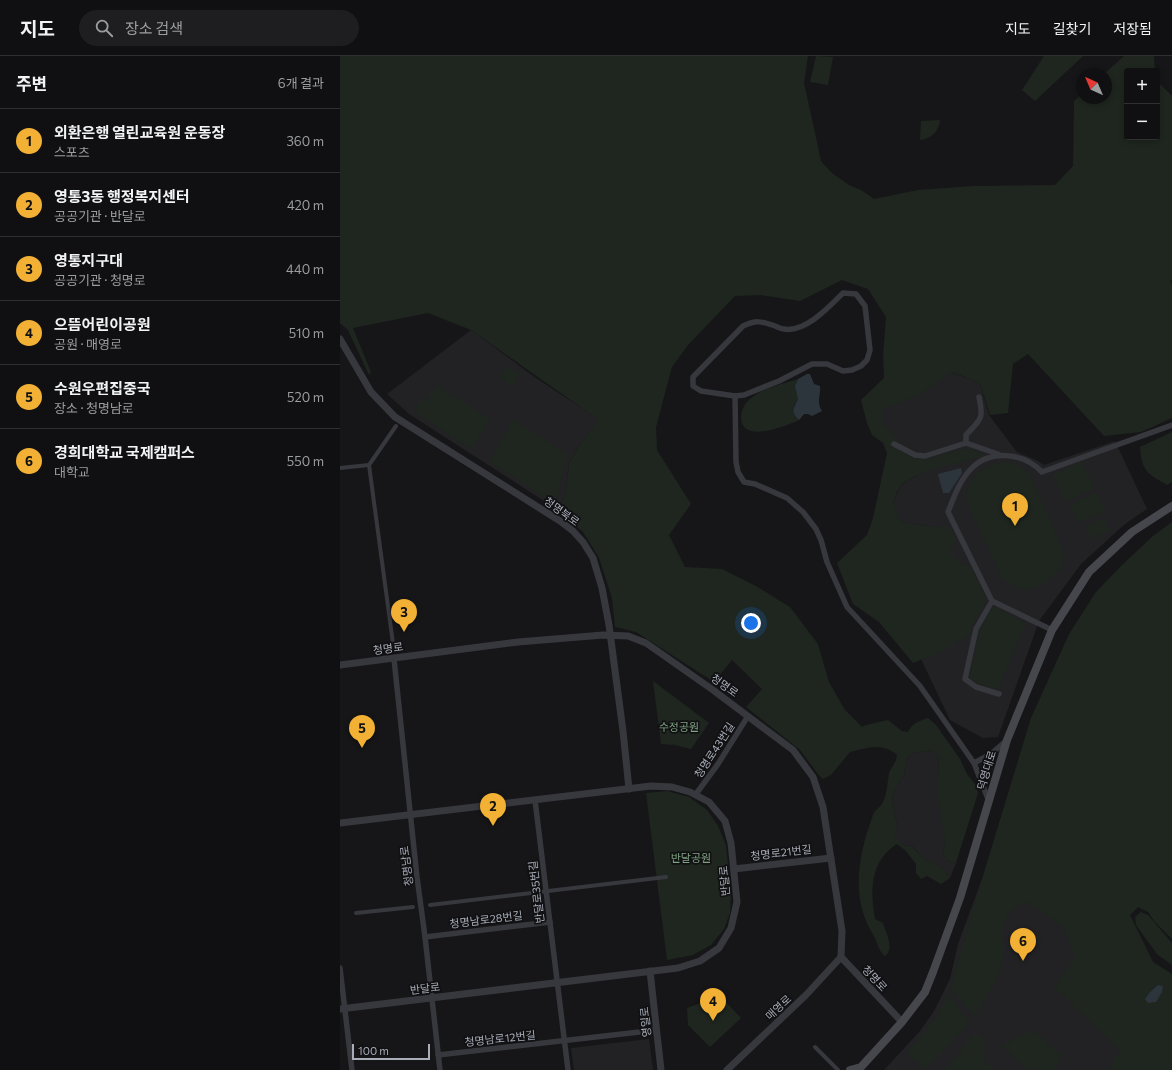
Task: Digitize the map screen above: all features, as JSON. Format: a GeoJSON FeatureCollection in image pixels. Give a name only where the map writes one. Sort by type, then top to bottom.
{"type":"FeatureCollection","features":[{"type":"Feature","properties":{"kind":"main road","name":"덕영대로"},"geometry":{"type":"LineString","coordinates":[[850,1070],[860,1068],[902,1022],[925,992],[960,898],[988,799],[1007,740],[1052,630],[1089,572],[1132,532],[1172,506]]}},
{"type":"Feature","properties":{"kind":"street"},"geometry":{"type":"LineString","coordinates":[[843,293],[856,294],[865,306],[870,350],[867,360],[861,366],[852,370],[843,371],[827,364],[812,364],[779,381],[744,395],[735,396],[701,391],[693,386],[693,377],[742,326],[750,322],[759,321],[784,329],[797,329],[822,313],[843,293]]}},
{"type":"Feature","properties":{"kind":"street","name":"청명북로"},"geometry":{"type":"LineString","coordinates":[[340,339],[371,392],[395,417],[560,521],[573,531],[583,542],[593,558],[602,588],[610,634],[629,789]]}},
{"type":"Feature","properties":{"kind":"street"},"geometry":{"type":"LineString","coordinates":[[735,396],[736,462],[738,472],[744,482],[755,484],[787,498],[808,518],[819,534],[827,562],[847,608],[920,686],[974,763],[988,799]]}},
{"type":"Feature","properties":{"kind":"street"},"geometry":{"type":"LineString","coordinates":[[966,443],[966,434],[979,421],[982,412],[979,397]]}},
{"type":"Feature","properties":{"kind":"street"},"geometry":{"type":"LineString","coordinates":[[894,444],[915,455],[925,456],[966,443],[998,454],[1025,460],[1035,464],[1042,472],[1172,425]]}},
{"type":"Feature","properties":{"kind":"street"},"geometry":{"type":"LineString","coordinates":[[394,651],[369,465],[396,426]]}},
{"type":"Feature","properties":{"kind":"street"},"geometry":{"type":"LineString","coordinates":[[998,454],[971,469],[960,484],[948,512],[992,601],[1052,630]]}},
{"type":"Feature","properties":{"kind":"street"},"geometry":{"type":"LineString","coordinates":[[340,468],[369,465]]}},
{"type":"Feature","properties":{"kind":"street"},"geometry":{"type":"LineString","coordinates":[[992,601],[976,629],[965,679],[976,688],[1000,694]]}},
{"type":"Feature","properties":{"kind":"street","name":"청명로"},"geometry":{"type":"LineString","coordinates":[[340,666],[511,643],[610,634],[628,636],[646,643],[713,690],[793,750],[813,777],[823,807],[831,858],[842,931],[841,957],[902,1022]]}},
{"type":"Feature","properties":{"kind":"street","name":"청명남로"},"geometry":{"type":"LineString","coordinates":[[394,659],[410,815],[440,1070]]}},
{"type":"Feature","properties":{"kind":"street","name":"청명로43번길"},"geometry":{"type":"LineString","coordinates":[[696,794],[718,764],[748,716]]}},
{"type":"Feature","properties":{"kind":"street"},"geometry":{"type":"LineString","coordinates":[[974,763],[991,754],[1007,740]]}},
{"type":"Feature","properties":{"kind":"street","name":"반달로"},"geometry":{"type":"LineString","coordinates":[[340,823],[650,786],[672,787],[696,794],[709,802],[725,821],[732,844],[737,902],[731,928],[719,948],[700,961],[678,968],[342,1009]]}},
{"type":"Feature","properties":{"kind":"street","name":"반달로35번길"},"geometry":{"type":"LineString","coordinates":[[535,800],[568,1070]]}},
{"type":"Feature","properties":{"kind":"street","name":"청명로21번길"},"geometry":{"type":"LineString","coordinates":[[734,869],[831,858]]}},
{"type":"Feature","properties":{"kind":"street"},"geometry":{"type":"LineString","coordinates":[[430,905],[666,877]]}},
{"type":"Feature","properties":{"kind":"street"},"geometry":{"type":"LineString","coordinates":[[356,913],[413,907]]}},
{"type":"Feature","properties":{"kind":"street","name":"청명남로28번길"},"geometry":{"type":"LineString","coordinates":[[425,937],[550,922]]}},
{"type":"Feature","properties":{"kind":"street","name":"매영로"},"geometry":{"type":"LineString","coordinates":[[727,1070],[806,995],[841,957]]}},
{"type":"Feature","properties":{"kind":"street"},"geometry":{"type":"LineString","coordinates":[[340,968],[342,1009],[352,1070]]}},
{"type":"Feature","properties":{"kind":"street","name":"영일로"},"geometry":{"type":"LineString","coordinates":[[650,971],[661,1070]]}},
{"type":"Feature","properties":{"kind":"street","name":"청명남로12번길"},"geometry":{"type":"LineString","coordinates":[[438,1055],[657,1030]]}},
{"type":"Feature","properties":{"kind":"street"},"geometry":{"type":"LineString","coordinates":[[815,1046],[838,1070]]}},
{"type":"Feature","properties":{"kind":"shaded area"},"geometry":{"type":"Polygon","coordinates":[[[471,330],[536,378],[600,420],[579,446],[569,463],[565,495],[558,510],[409,414],[387,394],[471,330]]]}},
{"type":"Feature","properties":{"kind":"shaded area"},"geometry":{"type":"Polygon","coordinates":[[[951,372],[980,383],[989,415],[1017,452],[1044,465],[1115,441],[1147,509],[1125,524],[1081,564],[1039,621],[998,737],[983,738],[950,720],[921,659],[942,651],[964,565],[948,553],[933,527],[899,522],[893,502],[900,487],[908,480],[917,476],[893,447],[892,443],[898,441],[880,422],[880,411],[916,396],[951,372]]]}},
{"type":"Feature","properties":{"kind":"shaded area"},"geometry":{"type":"Polygon","coordinates":[[[810,374],[814,384],[820,386],[819,405],[822,411],[812,416],[804,414],[799,420],[794,413],[794,408],[798,399],[795,386],[798,379],[810,374]]]}},
{"type":"Feature","properties":{"kind":"shaded area"},"geometry":{"type":"Polygon","coordinates":[[[961,468],[962,473],[949,493],[943,493],[938,474],[961,468]]]}},
{"type":"Feature","properties":{"kind":"shaded area"},"geometry":{"type":"Polygon","coordinates":[[[932,750],[938,756],[939,765],[938,774],[945,843],[943,854],[947,860],[956,863],[950,878],[942,866],[936,866],[922,857],[911,845],[905,846],[894,837],[897,825],[892,801],[895,788],[904,775],[908,757],[914,753],[932,750]]]}},
{"type":"Feature","properties":{"kind":"shaded area"},"geometry":{"type":"Polygon","coordinates":[[[982,879],[1065,914],[1172,1070],[884,1070],[920,1031],[934,1011],[950,979],[958,944],[982,879]]]}},
{"type":"Feature","properties":{"kind":"shaded area"},"geometry":{"type":"Polygon","coordinates":[[[1158,985],[1163,986],[1162,992],[1156,1002],[1148,1003],[1145,999],[1158,985]]]}},
{"type":"Feature","properties":{"kind":"shaded area"},"geometry":{"type":"Polygon","coordinates":[[[649,1039],[653,1070],[574,1070],[571,1048],[649,1039]]]}},
{"type":"Feature","properties":{"kind":"green space"},"geometry":{"type":"Polygon","coordinates":[[[340,56],[808,56],[804,83],[821,161],[832,173],[849,185],[861,190],[874,199],[918,190],[973,186],[1055,185],[1073,166],[1074,101],[1076,99],[1076,104],[1112,104],[1112,68],[1111,68],[1124,56],[1154,56],[1155,68],[1124,68],[1124,140],[1160,140],[1160,84],[1172,96],[1172,279],[1170,281],[1172,285],[1172,418],[1141,432],[1104,436],[1028,354],[1013,364],[1008,413],[990,415],[980,383],[952,372],[917,396],[881,411],[881,422],[899,441],[892,443],[893,447],[913,458],[927,459],[968,448],[985,456],[952,464],[915,477],[900,487],[893,502],[900,522],[934,527],[950,527],[957,538],[949,552],[964,565],[970,565],[987,600],[971,627],[971,633],[943,651],[913,663],[879,622],[853,604],[837,563],[867,535],[873,518],[887,453],[883,443],[872,435],[861,400],[884,378],[883,356],[886,317],[868,289],[842,280],[800,301],[761,295],[735,296],[688,345],[672,367],[656,427],[657,450],[691,504],[669,535],[685,567],[722,569],[756,586],[790,607],[818,644],[829,682],[845,710],[862,727],[888,720],[902,731],[908,732],[914,724],[928,718],[936,725],[960,759],[967,774],[975,784],[978,793],[956,863],[947,860],[943,854],[945,843],[938,799],[938,756],[932,750],[914,753],[908,757],[904,775],[895,788],[892,801],[897,825],[895,837],[905,846],[911,845],[917,852],[933,864],[942,866],[950,878],[941,884],[927,876],[921,879],[916,873],[916,864],[906,851],[897,844],[881,859],[874,877],[873,908],[875,919],[883,923],[890,945],[888,953],[885,956],[880,951],[865,919],[859,889],[859,874],[868,829],[875,811],[884,801],[890,772],[897,755],[886,748],[880,747],[850,752],[831,775],[823,779],[800,750],[746,707],[762,689],[732,660],[714,682],[636,632],[615,627],[612,598],[599,558],[583,532],[558,510],[565,495],[569,463],[579,446],[599,420],[471,330],[428,313],[353,328],[371,372],[369,375],[348,330],[340,323],[340,56]]]}},
{"type":"Feature","properties":{"kind":"green space"},"geometry":{"type":"Polygon","coordinates":[[[816,56],[833,57],[828,85],[810,82],[816,56]]]}},
{"type":"Feature","properties":{"kind":"green space"},"geometry":{"type":"Polygon","coordinates":[[[1044,56],[1083,56],[1035,101],[1022,90],[1044,56]]]}},
{"type":"Feature","properties":{"kind":"green space"},"geometry":{"type":"Polygon","coordinates":[[[940,120],[938,128],[934,134],[928,138],[920,140],[921,121],[940,120]]]}},
{"type":"Feature","properties":{"kind":"green space"},"geometry":{"type":"Polygon","coordinates":[[[507,366],[520,374],[512,386],[499,378],[507,366]]]}},
{"type":"Feature","properties":{"kind":"green space"},"geometry":{"type":"Polygon","coordinates":[[[798,379],[796,387],[798,399],[794,405],[796,418],[799,420],[785,426],[766,431],[756,432],[743,426],[741,418],[742,413],[745,405],[750,399],[767,389],[798,379]]]}},
{"type":"Feature","properties":{"kind":"green space"},"geometry":{"type":"Polygon","coordinates":[[[437,386],[490,419],[471,449],[415,412],[417,405],[423,399],[427,401],[437,386]]]}},
{"type":"Feature","properties":{"kind":"green space"},"geometry":{"type":"Polygon","coordinates":[[[514,420],[568,455],[565,461],[560,484],[561,488],[553,503],[489,461],[514,420]]]}},
{"type":"Feature","properties":{"kind":"green space"},"geometry":{"type":"Polygon","coordinates":[[[1172,432],[1172,482],[1167,485],[1155,478],[1144,467],[1140,447],[1172,432]]]}},
{"type":"Feature","properties":{"kind":"green space"},"geometry":{"type":"Polygon","coordinates":[[[1082,461],[1095,488],[1066,502],[1053,475],[1082,461]]]}},
{"type":"Feature","properties":{"kind":"green space"},"geometry":{"type":"Polygon","coordinates":[[[1007,462],[1019,465],[1029,473],[1062,547],[1063,560],[1058,570],[1050,580],[1044,584],[1032,588],[1017,588],[1002,578],[967,501],[969,485],[976,475],[988,467],[1007,462]]]}},
{"type":"Feature","properties":{"kind":"green space"},"geometry":{"type":"Polygon","coordinates":[[[1097,492],[1106,511],[1079,523],[1070,505],[1097,492]]]}},
{"type":"Feature","properties":{"kind":"green space"},"geometry":{"type":"Polygon","coordinates":[[[1104,519],[1110,530],[1091,539],[1085,527],[1104,519]]]}},
{"type":"Feature","properties":{"kind":"green space"},"geometry":{"type":"Polygon","coordinates":[[[1172,522],[1172,939],[1154,921],[1148,912],[1138,907],[1130,915],[1153,962],[1172,974],[1172,1070],[1108,1070],[1120,1050],[1054,987],[1075,958],[1062,925],[1026,902],[1017,906],[1006,918],[1001,932],[1004,953],[998,977],[974,1017],[951,988],[982,879],[1031,718],[1069,634],[1096,592],[1153,536],[1172,522]]]}},
{"type":"Feature","properties":{"kind":"green space"},"geometry":{"type":"Polygon","coordinates":[[[993,606],[1026,623],[998,689],[979,684],[969,677],[980,629],[993,606]]]}},
{"type":"Feature","properties":{"kind":"green space","name":"수정공원"},"geometry":{"type":"Polygon","coordinates":[[[653,681],[709,723],[691,749],[675,745],[661,744],[653,681]]]}},
{"type":"Feature","properties":{"kind":"green space","name":"반달공원"},"geometry":{"type":"Polygon","coordinates":[[[667,791],[689,797],[707,810],[718,826],[726,845],[731,894],[730,913],[724,929],[711,945],[693,955],[667,960],[646,793],[667,791]]]}},
{"type":"Feature","properties":{"kind":"green space"},"geometry":{"type":"Polygon","coordinates":[[[1141,912],[1148,915],[1172,943],[1172,965],[1157,954],[1136,925],[1135,917],[1141,912]]]}},
{"type":"Feature","properties":{"kind":"green space"},"geometry":{"type":"Polygon","coordinates":[[[948,994],[969,1023],[926,1069],[907,1053],[936,1018],[948,994]]]}},
{"type":"Feature","properties":{"kind":"green space"},"geometry":{"type":"Polygon","coordinates":[[[720,996],[741,1018],[710,1047],[688,1025],[687,1008],[720,996]]]}},
{"type":"Feature","properties":{"kind":"green space"},"geometry":{"type":"Polygon","coordinates":[[[1031,1032],[1038,1034],[1059,1053],[1060,1060],[1055,1070],[1027,1070],[1002,1046],[1024,1033],[1031,1032]]]}},
{"type":"Feature","properties":{"kind":"green space"},"geometry":{"type":"Polygon","coordinates":[[[976,1034],[984,1039],[983,1059],[994,1070],[945,1070],[962,1052],[960,1050],[976,1034]]]}},
{"type":"Feature","properties":{"kind":"place","name":"외환은행 열린교육원 운동장"},"geometry":{"type":"Point","coordinates":[1015,526]}},
{"type":"Feature","properties":{"kind":"place","name":"영통지구대"},"geometry":{"type":"Point","coordinates":[404,632]}},
{"type":"Feature","properties":{"kind":"place","name":"수원우편집중국"},"geometry":{"type":"Point","coordinates":[362,748]}},
{"type":"Feature","properties":{"kind":"place","name":"영통3동 행정복지센터"},"geometry":{"type":"Point","coordinates":[493,826]}},
{"type":"Feature","properties":{"kind":"place","name":"경희대학교 국제캠퍼스"},"geometry":{"type":"Point","coordinates":[1023,961]}},
{"type":"Feature","properties":{"kind":"place","name":"으뜸어린이공원"},"geometry":{"type":"Point","coordinates":[713,1021]}}]}
